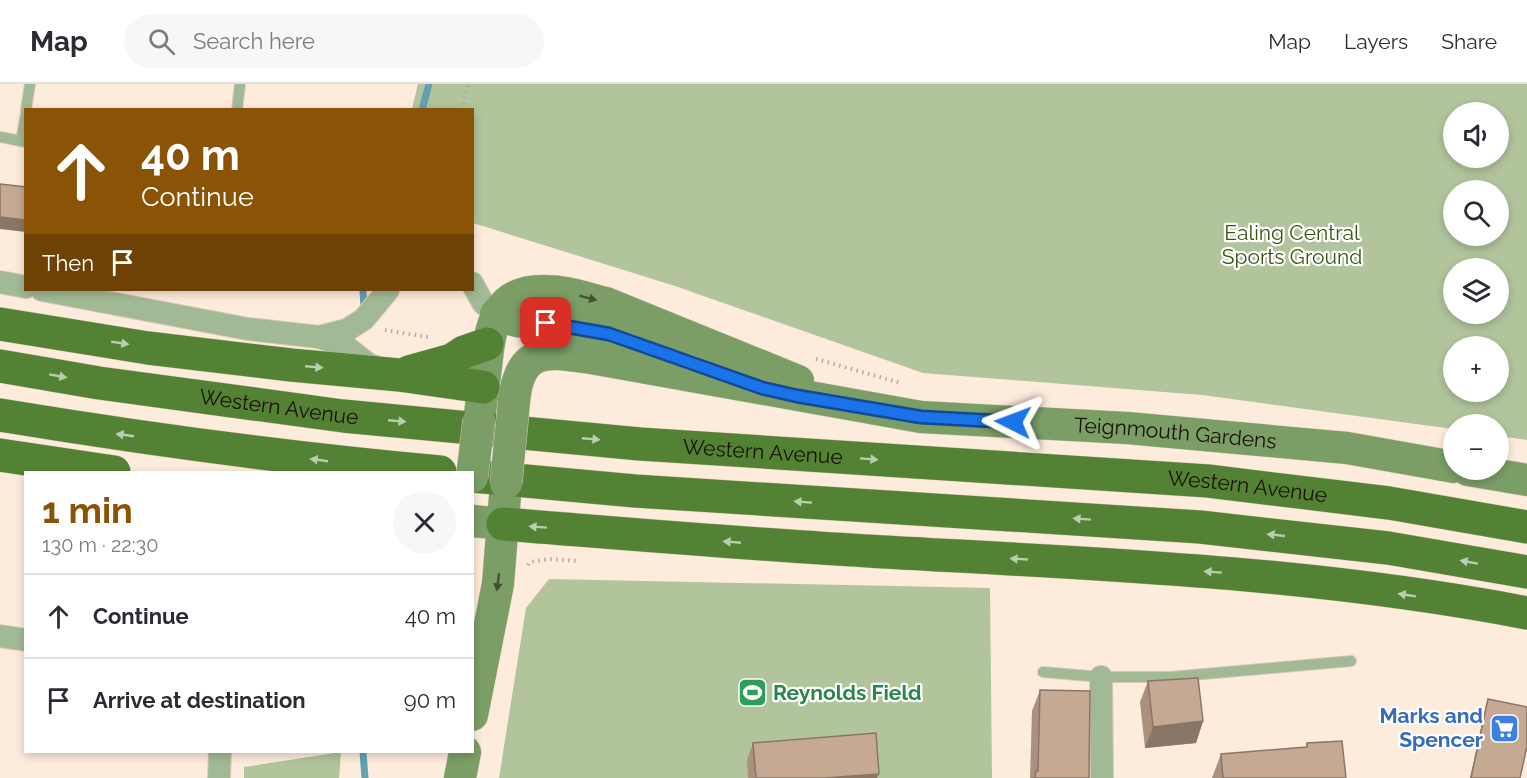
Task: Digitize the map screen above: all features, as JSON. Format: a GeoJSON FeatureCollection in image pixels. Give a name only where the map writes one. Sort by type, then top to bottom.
{"type":"FeatureCollection","features":[{"type":"Feature","properties":{"kind":"highway"},"geometry":{"type":"LineString","coordinates":[[0,324],[160,349],[399,375],[483,393]]}},
{"type":"Feature","properties":{"kind":"highway"},"geometry":{"type":"LineString","coordinates":[[399,375],[452,360],[491,329]]}},
{"type":"Feature","properties":{"kind":"highway","name":"Western Avenue"},"geometry":{"type":"LineString","coordinates":[[0,366],[99,383],[343,416],[640,444],[1208,482],[1389,503],[1527,527]]}},
{"type":"Feature","properties":{"kind":"highway"},"geometry":{"type":"LineString","coordinates":[[0,415],[93,431],[343,464],[428,471]]}},
{"type":"Feature","properties":{"kind":"highway"},"geometry":{"type":"LineString","coordinates":[[0,455],[107,471]]}},
{"type":"Feature","properties":{"kind":"highway"},"geometry":{"type":"LineString","coordinates":[[474,476],[635,491],[1200,527],[1388,548],[1527,572]]}},
{"type":"Feature","properties":{"kind":"highway"},"geometry":{"type":"LineString","coordinates":[[493,517],[811,548],[1076,562],[1318,581],[1526,615]]}},
{"type":"Feature","properties":{"kind":"main road"},"geometry":{"type":"LineString","coordinates":[[473,471],[491,329],[504,305],[527,292],[546,291],[573,294],[606,303],[860,405]]}},
{"type":"Feature","properties":{"kind":"main road"},"geometry":{"type":"LineString","coordinates":[[491,329],[507,319],[570,326],[609,334],[762,388]]}},
{"type":"Feature","properties":{"kind":"main road"},"geometry":{"type":"LineString","coordinates":[[474,705],[498,584],[493,517],[514,394],[521,370],[530,360],[542,354],[557,353],[860,405]]}},
{"type":"Feature","properties":{"kind":"main road"},"geometry":{"type":"LineString","coordinates":[[483,393],[514,394]]}},
{"type":"Feature","properties":{"kind":"main road","name":"Teignmouth Gardens"},"geometry":{"type":"LineString","coordinates":[[860,405],[921,417],[1127,428],[1347,448],[1443,465]]}},
{"type":"Feature","properties":{"kind":"main road"},"geometry":{"type":"LineString","coordinates":[[1509,477],[1527,480]]}},
{"type":"Feature","properties":{"kind":"main road"},"geometry":{"type":"LineString","coordinates":[[453,778],[454,753]]}},
{"type":"Feature","properties":{"kind":"main road"},"geometry":{"type":"LineString","coordinates":[[460,778],[465,753]]}},
{"type":"Feature","properties":{"kind":"street"},"geometry":{"type":"LineString","coordinates":[[0,282],[24,287]]}},
{"type":"Feature","properties":{"kind":"street"},"geometry":{"type":"LineString","coordinates":[[474,286],[483,303],[491,329]]}},
{"type":"Feature","properties":{"kind":"street"},"geometry":{"type":"LineString","coordinates":[[47,291],[248,329],[319,337],[345,346],[368,364],[399,375]]}},
{"type":"Feature","properties":{"kind":"street"},"geometry":{"type":"LineString","coordinates":[[319,337],[347,330],[364,319],[387,291]]}},
{"type":"Feature","properties":{"kind":"street"},"geometry":{"type":"LineString","coordinates":[[0,636],[24,640]]}},
{"type":"Feature","properties":{"kind":"street"},"geometry":{"type":"LineString","coordinates":[[1101,677],[1102,778]]}},
{"type":"Feature","properties":{"kind":"street"},"geometry":{"type":"LineString","coordinates":[[219,778],[220,753]]}},
{"type":"Feature","properties":{"kind":"lane"},"geometry":{"type":"LineString","coordinates":[[27,108],[30,84]]}},
{"type":"Feature","properties":{"kind":"lane"},"geometry":{"type":"LineString","coordinates":[[237,108],[240,84]]}},
{"type":"Feature","properties":{"kind":"lane"},"geometry":{"type":"LineString","coordinates":[[0,137],[23,142]]}},
{"type":"Feature","properties":{"kind":"lane"},"geometry":{"type":"LineString","coordinates":[[1043,672],[1101,677],[1170,676],[1351,661]]}},
{"type":"Feature","properties":{"kind":"path"},"geometry":{"type":"LineString","coordinates":[[462,108],[468,84]]}},
{"type":"Feature","properties":{"kind":"path"},"geometry":{"type":"LineString","coordinates":[[381,329],[429,337]]}},
{"type":"Feature","properties":{"kind":"path"},"geometry":{"type":"LineString","coordinates":[[527,568],[530,562],[549,559],[584,561]]}},
{"type":"Feature","properties":{"kind":"green space","name":"Ealing Central Sports Ground"},"geometry":{"type":"Polygon","coordinates":[[[418,84],[1527,84],[1527,440],[1509,437],[1509,414],[1443,414],[1443,428],[1202,395],[923,373],[675,286],[474,223],[474,108],[412,108],[418,84]]]}},
{"type":"Feature","properties":{"kind":"green space","name":"Reynolds Field"},"geometry":{"type":"Polygon","coordinates":[[[549,579],[990,588],[992,778],[499,778],[526,608],[549,579]]]}},
{"type":"Feature","properties":{"kind":"green space"},"geometry":{"type":"Polygon","coordinates":[[[341,753],[339,778],[244,778],[244,767],[341,753]]]}},
{"type":"Feature","properties":{"kind":"building"},"geometry":{"type":"Polygon","coordinates":[[[0,184],[24,187],[24,220],[0,217],[0,184]]]}},
{"type":"Feature","properties":{"kind":"building"},"geometry":{"type":"Polygon","coordinates":[[[1198,678],[1203,721],[1153,727],[1148,681],[1198,678]]]}},
{"type":"Feature","properties":{"kind":"building"},"geometry":{"type":"Polygon","coordinates":[[[1040,690],[1090,691],[1089,778],[1035,778],[1036,771],[1038,771],[1040,690]]]}},
{"type":"Feature","properties":{"kind":"building","name":"Marks and Spencer"},"geometry":{"type":"Polygon","coordinates":[[[1488,699],[1527,707],[1527,746],[1520,778],[1471,778],[1488,699]]]}},
{"type":"Feature","properties":{"kind":"building"},"geometry":{"type":"Polygon","coordinates":[[[876,733],[879,774],[824,778],[756,778],[753,743],[876,733]]]}},
{"type":"Feature","properties":{"kind":"building"},"geometry":{"type":"Polygon","coordinates":[[[1342,741],[1346,778],[1223,778],[1221,754],[1307,747],[1307,743],[1342,741]]]}},
{"type":"Feature","properties":{"kind":"waterway"},"geometry":{"type":"LineString","coordinates":[[423,108],[429,84]]}},
{"type":"Feature","properties":{"kind":"waterway"},"geometry":{"type":"LineString","coordinates":[[363,291],[364,309]]}},
{"type":"Feature","properties":{"kind":"waterway"},"geometry":{"type":"LineString","coordinates":[[363,753],[365,778]]}},
{"type":"Feature","properties":{"kind":"place","name":"Reynolds Field"},"geometry":{"type":"Point","coordinates":[752,693]}},
{"type":"Feature","properties":{"kind":"place","name":"Marks and Spencer"},"geometry":{"type":"Point","coordinates":[1504,728]}},
{"type":"Feature","properties":{"kind":"route"},"geometry":{"type":"LineString","coordinates":[[546,323],[609,334],[762,388],[797,396],[921,417],[1013,422]]}}]}
